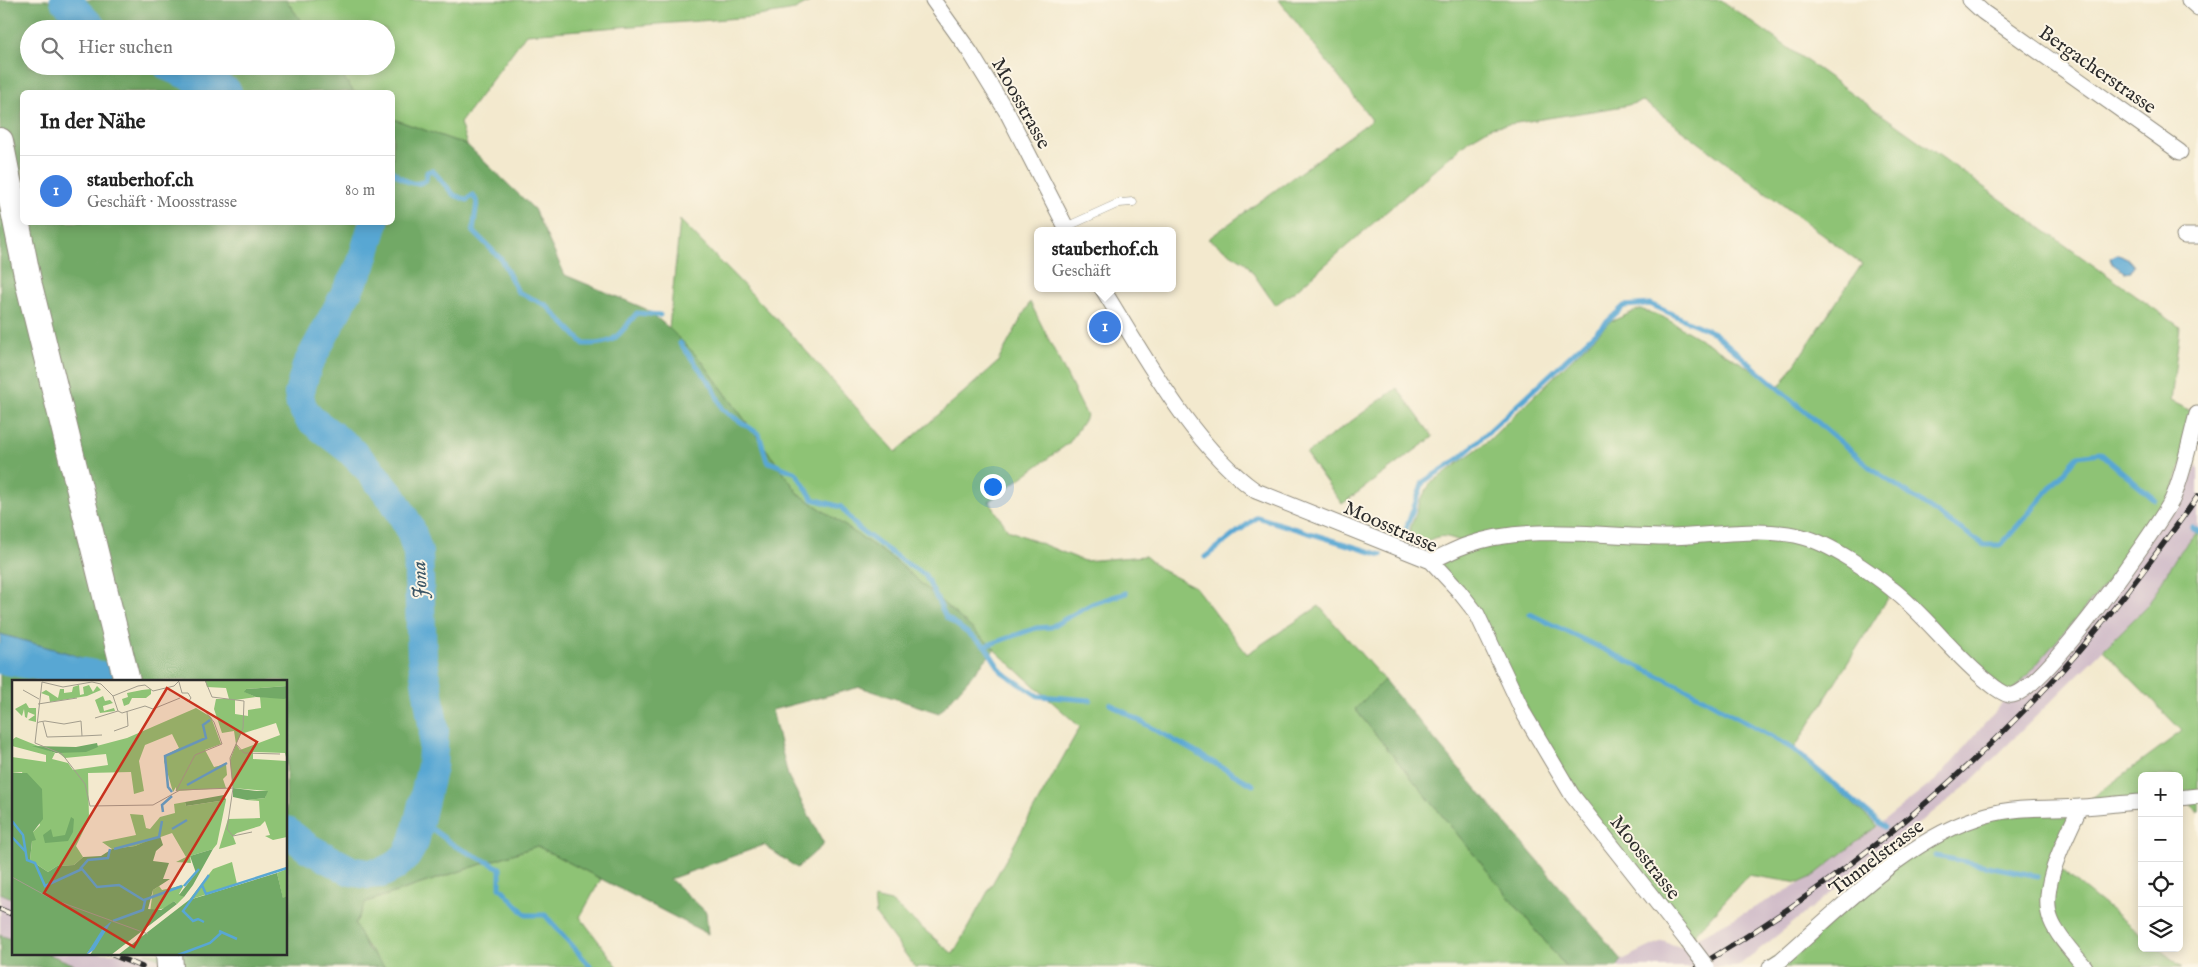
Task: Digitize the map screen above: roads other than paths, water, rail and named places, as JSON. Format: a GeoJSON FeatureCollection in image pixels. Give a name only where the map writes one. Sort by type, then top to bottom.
{"type":"FeatureCollection","features":[{"type":"Feature","properties":{"kind":"highway"},"geometry":{"type":"LineString","coordinates":[[0,142],[29,285],[118,638],[127,680]]}},
{"type":"Feature","properties":{"kind":"highway"},"geometry":{"type":"LineString","coordinates":[[169,954],[170,967]]}},
{"type":"Feature","properties":{"kind":"street","name":"Moosstrasse"},"geometry":{"type":"LineString","coordinates":[[933,0],[970,52],[1008,114],[1066,227]]}},
{"type":"Feature","properties":{"kind":"street","name":"Bergacherstrasse"},"geometry":{"type":"LineString","coordinates":[[1970,0],[1983,12],[2180,152]]}},
{"type":"Feature","properties":{"kind":"street"},"geometry":{"type":"LineString","coordinates":[[2188,0],[2198,8]]}},
{"type":"Feature","properties":{"kind":"street","name":"Moosstrasse"},"geometry":{"type":"LineString","coordinates":[[1104,292],[1156,375],[1209,450],[1242,481],[1256,491],[1431,561],[1458,590],[1477,614],[1524,714],[1572,795],[1707,967]]}},
{"type":"Feature","properties":{"kind":"street"},"geometry":{"type":"LineString","coordinates":[[1431,561],[1468,544],[1507,536],[1561,533],[1669,536],[1775,532],[1804,537],[1838,552],[1893,589],[1969,667],[1999,690],[2010,695],[2017,695],[2038,676],[2084,626],[2149,538],[2172,499],[2197,414]]}},
{"type":"Feature","properties":{"kind":"street"},"geometry":{"type":"LineString","coordinates":[[2183,798],[2198,796]]}},
{"type":"Feature","properties":{"kind":"street","name":"Tunnelstrasse"},"geometry":{"type":"LineString","coordinates":[[1770,967],[1877,877],[1925,842],[1944,832],[1994,814],[2035,807],[2080,807],[2138,802]]}},
{"type":"Feature","properties":{"kind":"street"},"geometry":{"type":"LineString","coordinates":[[2080,807],[2055,865],[2047,895],[2051,920],[2071,951],[2085,967]]}},
{"type":"Feature","properties":{"kind":"lane"},"geometry":{"type":"LineString","coordinates":[[1071,227],[1120,202],[1133,202]]}},
{"type":"Feature","properties":{"kind":"water"},"geometry":{"type":"Polygon","coordinates":[[[2117,254],[2129,260],[2134,266],[2131,271],[2124,272],[2111,263],[2110,258],[2117,254]]]}},
{"type":"Feature","properties":{"kind":"water"},"geometry":{"type":"Polygon","coordinates":[[[0,634],[86,660],[101,676],[0,665],[0,634]]]}},
{"type":"Feature","properties":{"kind":"waterway","name":"Jona"},"geometry":{"type":"LineString","coordinates":[[65,0],[84,20]]}},
{"type":"Feature","properties":{"kind":"waterway","name":"Jona"},"geometry":{"type":"LineString","coordinates":[[188,75],[222,90]]}},
{"type":"Feature","properties":{"kind":"waterway"},"geometry":{"type":"LineString","coordinates":[[395,173],[408,182],[417,184],[426,180],[427,172],[432,170],[454,195],[467,200],[473,195],[477,202],[473,231],[501,259],[518,292],[546,305],[584,344],[610,341],[620,333],[637,313],[660,315]]}},
{"type":"Feature","properties":{"kind":"waterway","name":"Jona"},"geometry":{"type":"LineString","coordinates":[[288,833],[308,848],[351,871],[368,874],[381,873],[395,866],[406,856],[414,842],[432,766],[434,731],[422,655],[418,553],[410,528],[393,499],[368,468],[348,448],[309,418],[301,405],[299,394],[307,366],[361,265],[373,225]]}},
{"type":"Feature","properties":{"kind":"waterway"},"geometry":{"type":"LineString","coordinates":[[1403,537],[1423,482],[1460,458],[1624,306],[1650,304],[1714,333],[1872,469],[1984,545],[2001,545],[2078,456],[2100,453],[2155,500]]}},
{"type":"Feature","properties":{"kind":"waterway"},"geometry":{"type":"LineString","coordinates":[[680,343],[713,387],[723,410],[759,434],[767,461],[796,473],[813,499],[841,507],[859,529],[925,575],[946,617],[985,646],[1036,628],[1051,627],[1092,604],[1126,593]]}},
{"type":"Feature","properties":{"kind":"waterway"},"geometry":{"type":"LineString","coordinates":[[1205,557],[1257,517],[1381,555]]}},
{"type":"Feature","properties":{"kind":"waterway"},"geometry":{"type":"LineString","coordinates":[[2192,527],[2198,531]]}},
{"type":"Feature","properties":{"kind":"waterway"},"geometry":{"type":"LineString","coordinates":[[1530,614],[1692,692],[1793,749],[1884,827]]}},
{"type":"Feature","properties":{"kind":"waterway"},"geometry":{"type":"LineString","coordinates":[[985,646],[1002,672],[1038,696],[1090,700]]}},
{"type":"Feature","properties":{"kind":"waterway","name":"Jona"},"geometry":{"type":"LineString","coordinates":[[0,659],[101,676],[110,680]]}},
{"type":"Feature","properties":{"kind":"waterway"},"geometry":{"type":"LineString","coordinates":[[1110,704],[1253,785]]}},
{"type":"Feature","properties":{"kind":"waterway"},"geometry":{"type":"LineString","coordinates":[[420,820],[455,846],[500,868],[500,887],[526,915],[545,915],[591,967]]}},
{"type":"Feature","properties":{"kind":"waterway"},"geometry":{"type":"LineString","coordinates":[[1936,856],[2038,876]]}},
{"type":"Feature","properties":{"kind":"railway"},"geometry":{"type":"LineString","coordinates":[[1697,967],[1748,936],[1845,868],[1892,831],[1982,752],[2083,647],[2134,583],[2198,496]]}},
{"type":"Feature","properties":{"kind":"railway"},"geometry":{"type":"LineString","coordinates":[[0,909],[12,914]]}},
{"type":"Feature","properties":{"kind":"railway"},"geometry":{"type":"LineString","coordinates":[[110,954],[142,967]]}},
{"type":"Feature","properties":{"kind":"place","name":"stauberhof.ch"},"geometry":{"type":"Point","coordinates":[1105,327]}}]}
